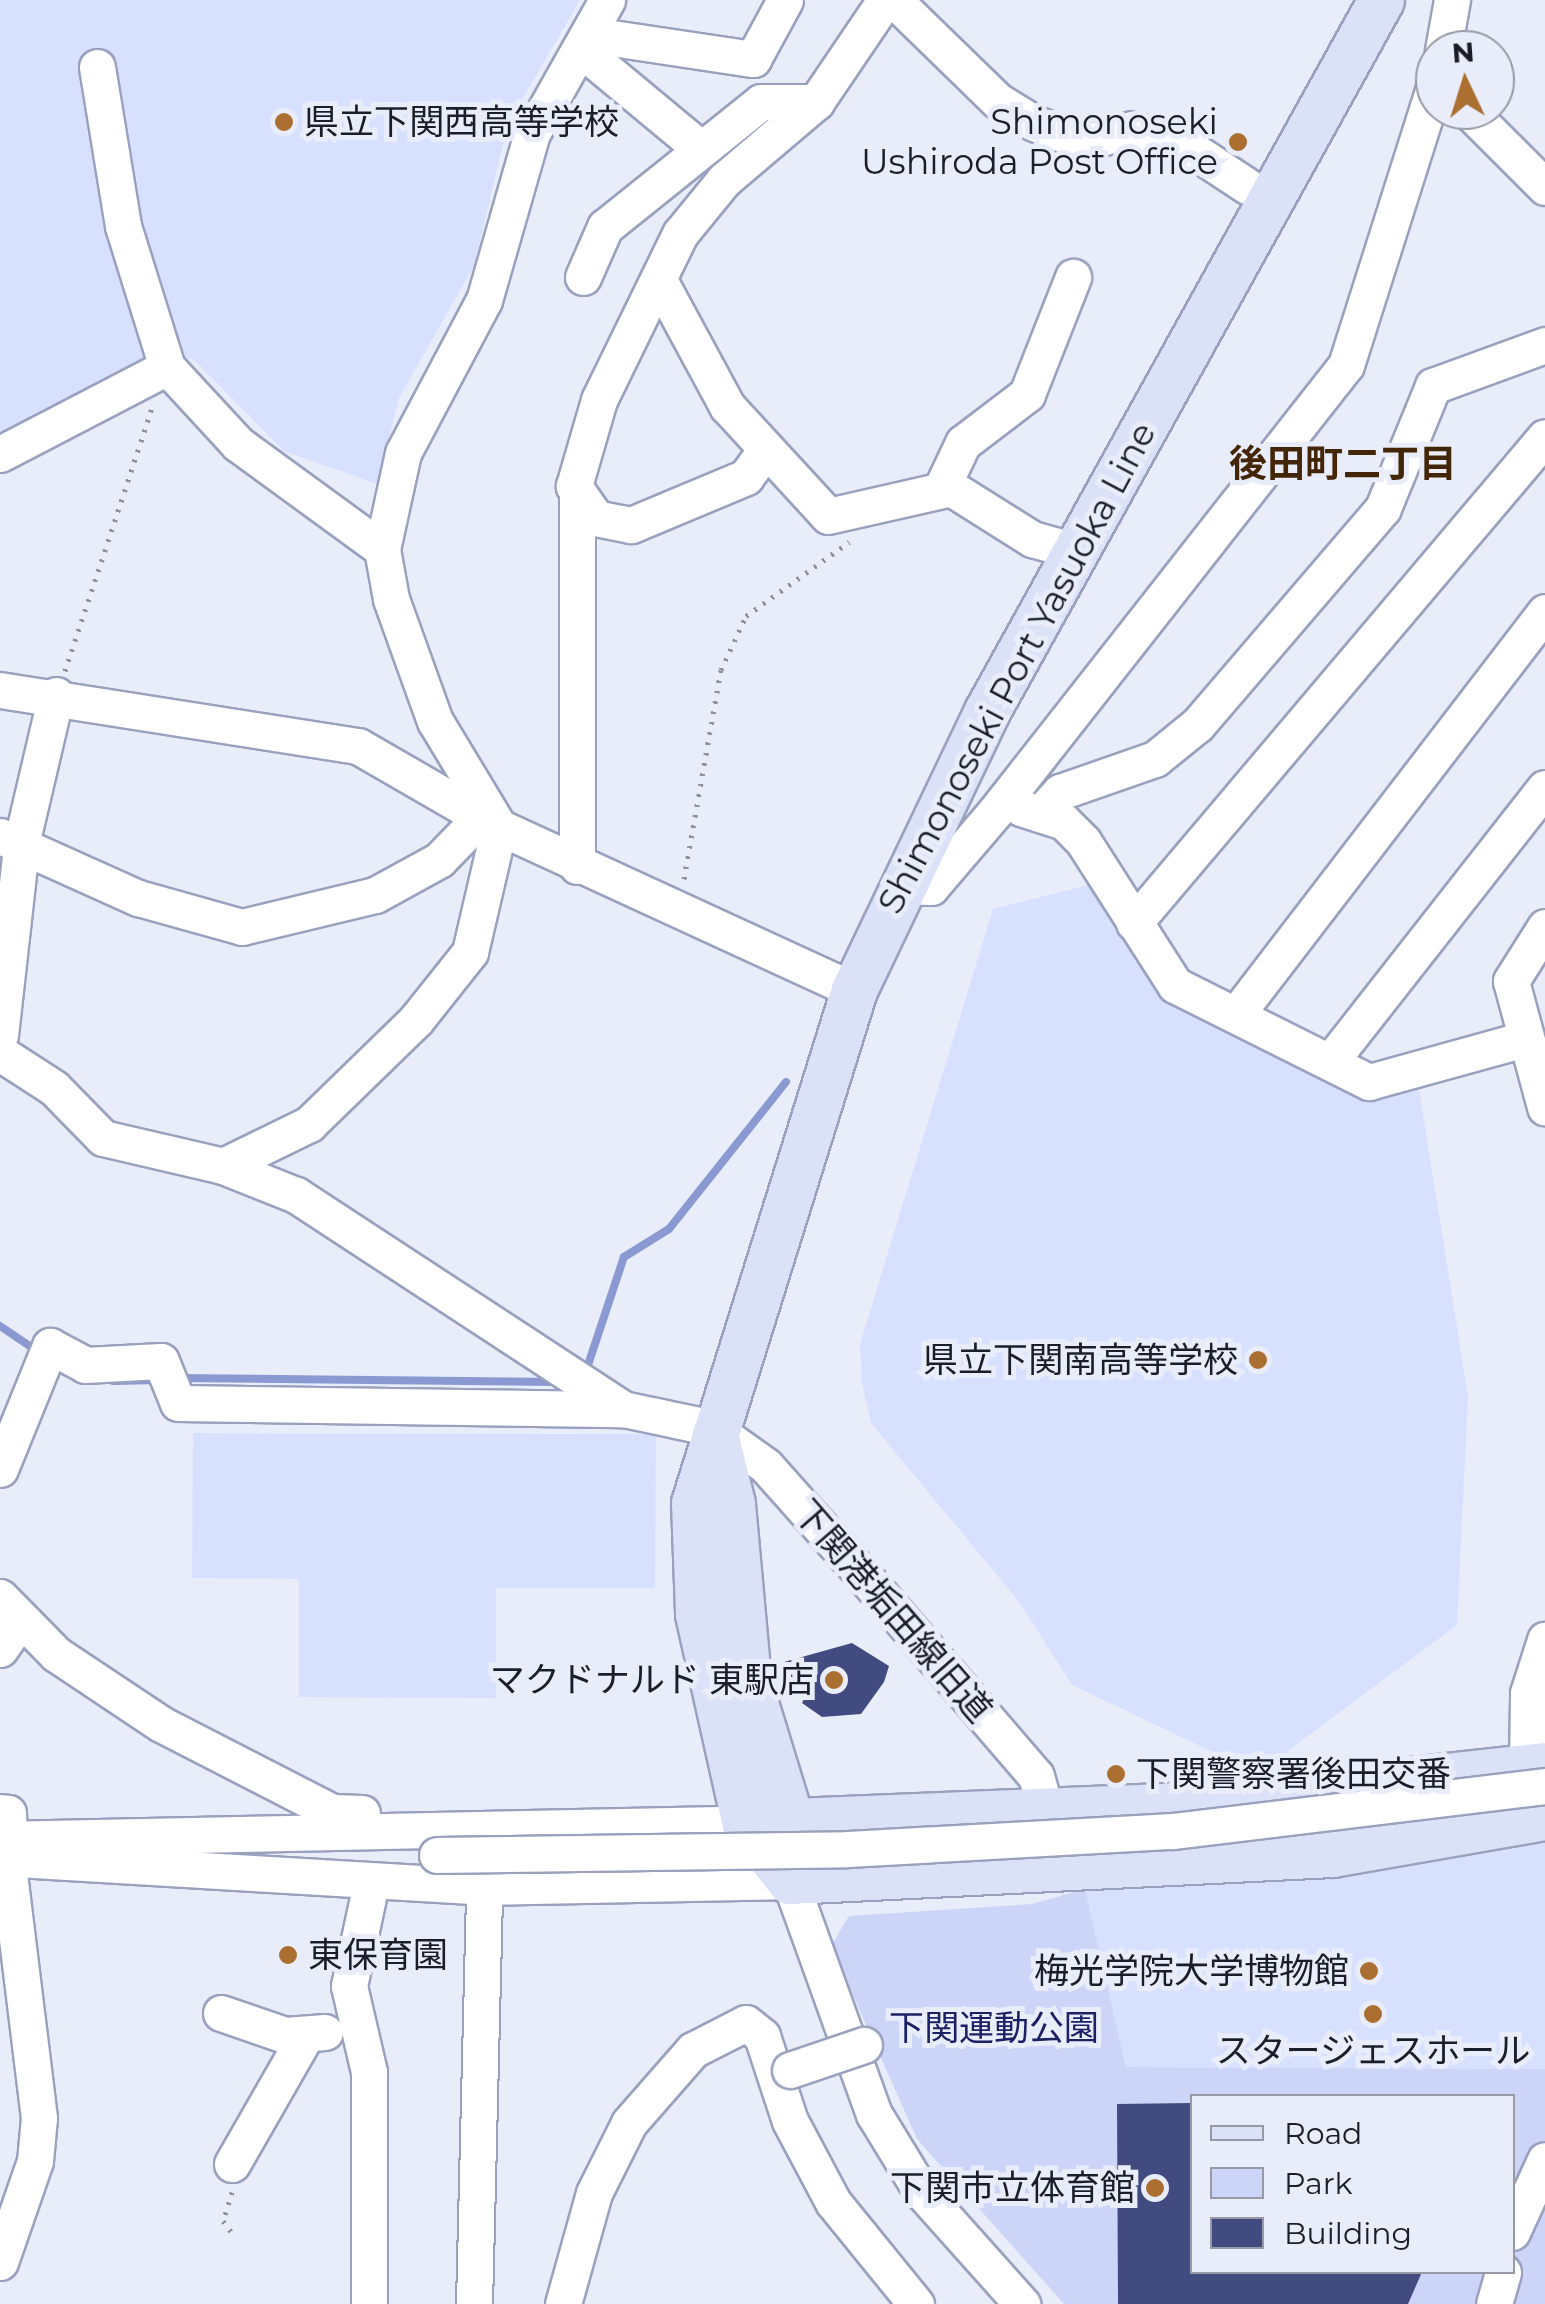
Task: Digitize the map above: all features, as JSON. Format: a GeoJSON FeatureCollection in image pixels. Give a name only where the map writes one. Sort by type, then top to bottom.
{"type":"FeatureCollection","features":[{"type":"Feature","properties":{"kind":"main road","name":"Shimonoseki Port Yasuoka Line"},"geometry":{"type":"LineString","coordinates":[[790,1880],[746,1826],[698,1614],[694,1503],[713,1428],[854,990],[899,886],[1076,551],[1382,0]]}},
{"type":"Feature","properties":{"kind":"main road"},"geometry":{"type":"LineString","coordinates":[[713,1428],[732,1504],[748,1680],[791,1822],[1047,1814],[1342,1793],[1539,1773]]}},
{"type":"Feature","properties":{"kind":"main road"},"geometry":{"type":"LineString","coordinates":[[790,1880],[1332,1854],[1545,1817]]}},
{"type":"Feature","properties":{"kind":"street"},"geometry":{"type":"LineString","coordinates":[[607,0],[588,43],[532,133],[500,260],[404,453],[382,549],[428,704],[472,794],[499,827],[577,866],[615,873],[854,990]]}},
{"type":"Feature","properties":{"kind":"street"},"geometry":{"type":"LineString","coordinates":[[588,43],[753,59],[785,0]]}},
{"type":"Feature","properties":{"kind":"street"},"geometry":{"type":"LineString","coordinates":[[577,866],[577,497],[599,400],[701,205],[816,102],[885,0]]}},
{"type":"Feature","properties":{"kind":"street"},"geometry":{"type":"LineString","coordinates":[[894,0],[998,101],[1034,123],[1084,143],[1132,129],[1169,140],[1247,186]]}},
{"type":"Feature","properties":{"kind":"street"},"geometry":{"type":"LineString","coordinates":[[1446,30],[1452,0]]}},
{"type":"Feature","properties":{"kind":"street"},"geometry":{"type":"LineString","coordinates":[[588,43],[701,149]]}},
{"type":"Feature","properties":{"kind":"street"},"geometry":{"type":"LineString","coordinates":[[97,67],[123,226],[167,368],[238,444],[382,549]]}},
{"type":"Feature","properties":{"kind":"street"},"geometry":{"type":"LineString","coordinates":[[583,277],[605,227],[762,102],[816,102]]}},
{"type":"Feature","properties":{"kind":"street"},"geometry":{"type":"LineString","coordinates":[[899,886],[931,887],[1346,365],[1420,130]]}},
{"type":"Feature","properties":{"kind":"street"},"geometry":{"type":"LineString","coordinates":[[1490,130],[1543,177]]}},
{"type":"Feature","properties":{"kind":"street"},"geometry":{"type":"LineString","coordinates":[[942,487],[963,442],[993,428],[1027,394],[1073,277]]}},
{"type":"Feature","properties":{"kind":"street"},"geometry":{"type":"LineString","coordinates":[[660,282],[727,406],[764,452],[828,516],[857,513],[942,487],[1032,539],[1076,551]]}},
{"type":"Feature","properties":{"kind":"street"},"geometry":{"type":"LineString","coordinates":[[1040,814],[1060,792],[1154,759],[1198,724],[1384,508],[1433,386],[1545,345]]}},
{"type":"Feature","properties":{"kind":"street"},"geometry":{"type":"LineString","coordinates":[[0,454],[167,368]]}},
{"type":"Feature","properties":{"kind":"street"},"geometry":{"type":"LineString","coordinates":[[1134,923],[1545,436]]}},
{"type":"Feature","properties":{"kind":"street"},"geometry":{"type":"LineString","coordinates":[[577,497],[603,522],[631,525],[746,477],[764,452]]}},
{"type":"Feature","properties":{"kind":"street"},"geometry":{"type":"LineString","coordinates":[[1238,1012],[1545,612]]}},
{"type":"Feature","properties":{"kind":"street"},"geometry":{"type":"LineString","coordinates":[[0,690],[56,695],[358,746],[467,809],[474,824],[440,860],[375,896],[242,928],[138,898],[11,838]]}},
{"type":"Feature","properties":{"kind":"street"},"geometry":{"type":"LineString","coordinates":[[0,1035],[11,838],[56,695]]}},
{"type":"Feature","properties":{"kind":"street"},"geometry":{"type":"LineString","coordinates":[[1333,1058],[1545,788]]}},
{"type":"Feature","properties":{"kind":"street"},"geometry":{"type":"LineString","coordinates":[[1000,803],[1040,814],[1083,840],[1175,985],[1385,1084],[1525,1039]]}},
{"type":"Feature","properties":{"kind":"street"},"geometry":{"type":"LineString","coordinates":[[223,1166],[310,1124],[416,1020],[470,952],[499,827]]}},
{"type":"Feature","properties":{"kind":"street"},"geometry":{"type":"LineString","coordinates":[[1545,927],[1511,981],[1545,1107]]}},
{"type":"Feature","properties":{"kind":"street"},"geometry":{"type":"LineString","coordinates":[[0,1054],[54,1088],[103,1138],[223,1166],[323,1211],[623,1409]]}},
{"type":"Feature","properties":{"kind":"street"},"geometry":{"type":"LineString","coordinates":[[0,1469],[16,1400],[42,1358],[170,1377],[178,1403],[623,1409],[713,1428]]}},
{"type":"Feature","properties":{"kind":"street","name":"下関港垢田線旧道"},"geometry":{"type":"LineString","coordinates":[[713,1428],[766,1466],[857,1568],[1036,1776],[1047,1814]]}},
{"type":"Feature","properties":{"kind":"street"},"geometry":{"type":"LineString","coordinates":[[0,1649],[10,1608],[161,1724],[332,1812],[404,1814],[404,1831]]}},
{"type":"Feature","properties":{"kind":"street"},"geometry":{"type":"LineString","coordinates":[[3,1843],[438,1855],[848,1849],[1173,1831],[1539,1773],[1528,1693],[1545,1640]]}},
{"type":"Feature","properties":{"kind":"street"},"geometry":{"type":"LineString","coordinates":[[3,1843],[791,1822],[790,1880],[874,2114],[921,2191],[1001,2297]]}},
{"type":"Feature","properties":{"kind":"street"},"geometry":{"type":"LineString","coordinates":[[3,1843],[371,1883],[484,1888],[790,1880]]}},
{"type":"Feature","properties":{"kind":"street"},"geometry":{"type":"LineString","coordinates":[[0,2262],[35,2161],[39,2118],[3,1843]]}},
{"type":"Feature","properties":{"kind":"street"},"geometry":{"type":"LineString","coordinates":[[370,2304],[369,2072],[354,2026],[349,1986],[371,1883]]}},
{"type":"Feature","properties":{"kind":"street"},"geometry":{"type":"LineString","coordinates":[[474,2304],[484,1888]]}},
{"type":"Feature","properties":{"kind":"street"},"geometry":{"type":"LineString","coordinates":[[221,2013],[306,2035],[354,2026]]}},
{"type":"Feature","properties":{"kind":"street"},"geometry":{"type":"LineString","coordinates":[[563,2304],[601,2178],[657,2084],[693,2050],[746,2023],[762,2036],[781,2073],[833,2202],[916,2304]]}},
{"type":"Feature","properties":{"kind":"street"},"geometry":{"type":"LineString","coordinates":[[232,2164],[306,2035]]}},
{"type":"Feature","properties":{"kind":"street"},"geometry":{"type":"LineString","coordinates":[[781,2073],[864,2044]]}},
{"type":"Feature","properties":{"kind":"street"},"geometry":{"type":"LineString","coordinates":[[1515,2225],[1545,2160]]}},
{"type":"Feature","properties":{"kind":"street"},"geometry":{"type":"LineString","coordinates":[[1494,2304],[1502,2274]]}},
{"type":"Feature","properties":{"kind":"path"},"geometry":{"type":"LineString","coordinates":[[56,695],[167,368]]}},
{"type":"Feature","properties":{"kind":"path"},"geometry":{"type":"LineString","coordinates":[[672,904],[702,813],[722,670],[746,616],[860,534],[857,513]]}},
{"type":"Feature","properties":{"kind":"path"},"geometry":{"type":"LineString","coordinates":[[232,2164],[233,2206],[223,2221],[235,2238]]}},
{"type":"Feature","properties":{"kind":"shaded area"},"geometry":{"type":"Polygon","coordinates":[[[0,0],[580,0],[508,124],[474,266],[399,398],[377,484],[284,451],[192,358],[0,454],[0,0]]]}},
{"type":"Feature","properties":{"kind":"shaded area"},"geometry":{"type":"Polygon","coordinates":[[[1097,883],[1170,989],[1418,1083],[1468,1396],[1457,1625],[1289,1750],[1282,1771],[1257,1773],[1072,1685],[1020,1603],[871,1423],[862,1383],[860,1344],[993,909],[1097,883]]]}},
{"type":"Feature","properties":{"kind":"shaded area"},"geometry":{"type":"Polygon","coordinates":[[[193,1433],[656,1434],[655,1588],[496,1588],[496,1698],[299,1697],[299,1579],[192,1578],[193,1433]]]}},
{"type":"Feature","properties":{"kind":"shaded area"},"geometry":{"type":"Polygon","coordinates":[[[1545,1839],[1545,2069],[1126,2067],[1085,1889],[1342,1872],[1545,1839]]]}},
{"type":"Feature","properties":{"kind":"green space","name":"下関運動公園"},"geometry":{"type":"Polygon","coordinates":[[[1085,1889],[1126,2067],[1545,2069],[1545,2304],[1064,2304],[917,2139],[831,1946],[849,1916],[1032,1904],[1085,1889]]]}},
{"type":"Feature","properties":{"kind":"building","name":"マクドナルド 東駅店"},"geometry":{"type":"Polygon","coordinates":[[[852,1643],[889,1666],[884,1682],[861,1714],[822,1717],[802,1703],[812,1683],[787,1688],[784,1662],[852,1643]]]}},
{"type":"Feature","properties":{"kind":"building","name":"下関市立体育館"},"geometry":{"type":"Polygon","coordinates":[[[1190,2103],[1190,2274],[1421,2274],[1408,2304],[1118,2304],[1117,2104],[1190,2103]]]}},
{"type":"Feature","properties":{"kind":"waterway"},"geometry":{"type":"LineString","coordinates":[[588,1365],[624,1257],[669,1229],[786,1082]]}},
{"type":"Feature","properties":{"kind":"waterway"},"geometry":{"type":"LineString","coordinates":[[0,1326],[37,1351]]}},
{"type":"Feature","properties":{"kind":"waterway"},"geometry":{"type":"LineString","coordinates":[[178,1378],[559,1382]]}},
{"type":"Feature","properties":{"kind":"waterway"},"geometry":{"type":"LineString","coordinates":[[113,1381],[159,1380]]}},
{"type":"Feature","properties":{"kind":"place","name":"県立下関西高等学校"},"geometry":{"type":"Point","coordinates":[284,122]}},
{"type":"Feature","properties":{"kind":"place","name":"Shimonoseki Ushiroda Post Office"},"geometry":{"type":"Point","coordinates":[1238,142]}},
{"type":"Feature","properties":{"kind":"place","name":"県立下関南高等学校"},"geometry":{"type":"Point","coordinates":[1258,1360]}},
{"type":"Feature","properties":{"kind":"place","name":"マクドナルド 東駅店"},"geometry":{"type":"Point","coordinates":[834,1680]}},
{"type":"Feature","properties":{"kind":"place","name":"下関警察署後田交番"},"geometry":{"type":"Point","coordinates":[1116,1774]}},
{"type":"Feature","properties":{"kind":"place","name":"東保育園"},"geometry":{"type":"Point","coordinates":[288,1955]}},
{"type":"Feature","properties":{"kind":"place","name":"梅光学院大学博物館"},"geometry":{"type":"Point","coordinates":[1369,1971]}},
{"type":"Feature","properties":{"kind":"place","name":"スタージェスホール"},"geometry":{"type":"Point","coordinates":[1373,2014]}},
{"type":"Feature","properties":{"kind":"place","name":"下関市立体育館"},"geometry":{"type":"Point","coordinates":[1155,2188]}},
{"type":"Feature","properties":{"kind":"district","name":"後田町二丁目"},"geometry":{"type":"Point","coordinates":[1343,464]}}]}
